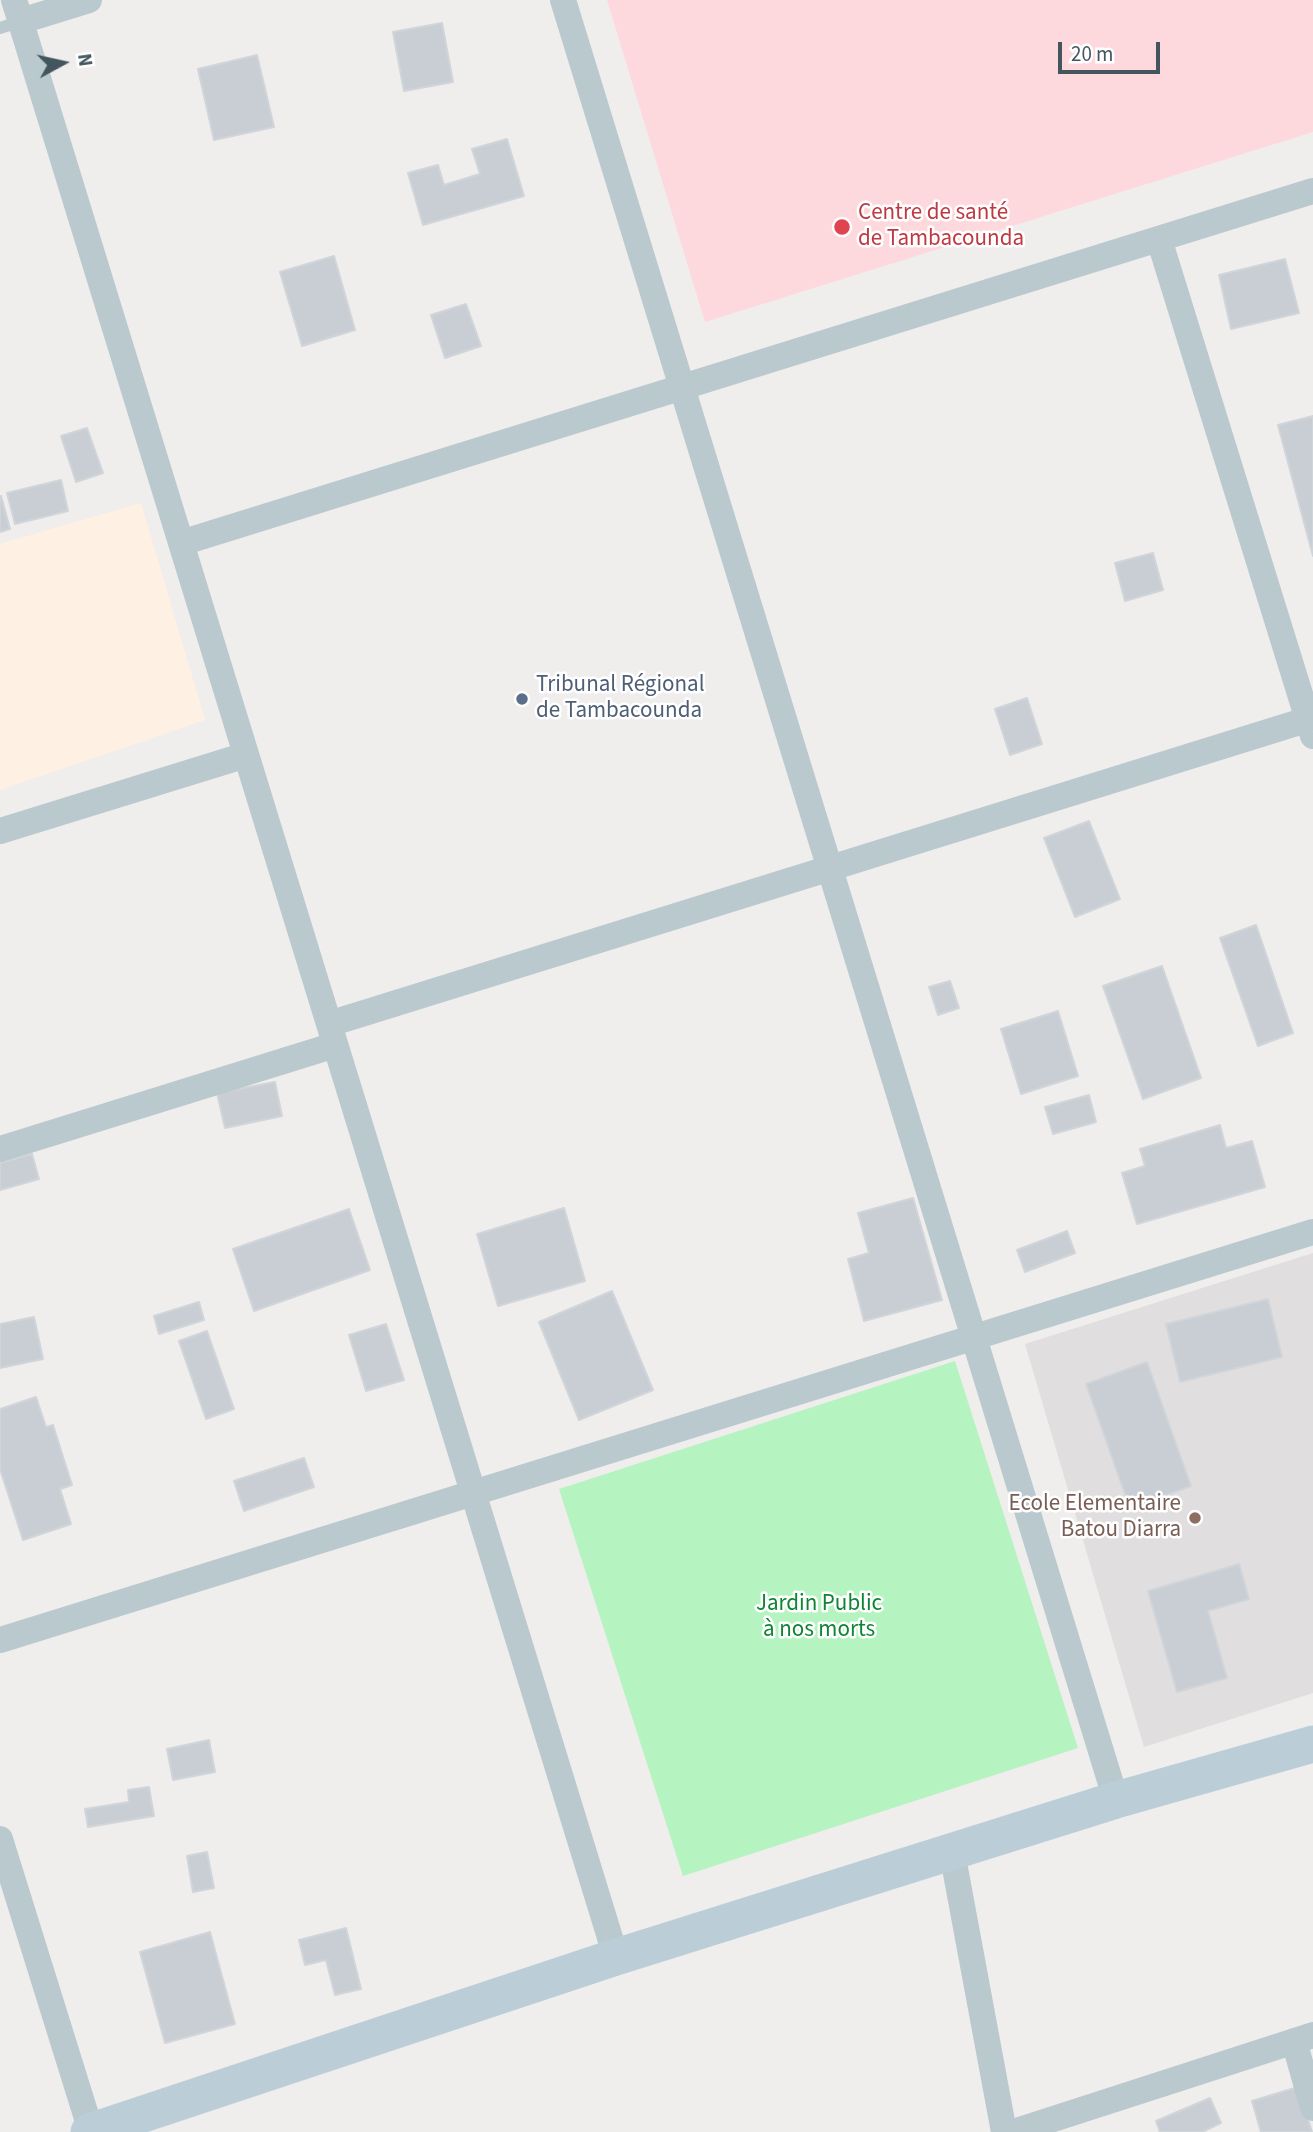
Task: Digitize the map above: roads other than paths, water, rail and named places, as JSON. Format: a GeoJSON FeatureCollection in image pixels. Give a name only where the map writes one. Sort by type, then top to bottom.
{"type":"FeatureCollection","features":[{"type":"Feature","properties":{"kind":"main road"},"geometry":{"type":"LineString","coordinates":[[90,2132],[616,1957],[1116,1800],[1313,1744]]}},
{"type":"Feature","properties":{"kind":"street"},"geometry":{"type":"LineString","coordinates":[[89,0],[12,16],[181,544],[616,1957]]}},
{"type":"Feature","properties":{"kind":"street"},"geometry":{"type":"LineString","coordinates":[[563,0],[1116,1800]]}},
{"type":"Feature","properties":{"kind":"street"},"geometry":{"type":"LineString","coordinates":[[181,544],[1313,191]]}},
{"type":"Feature","properties":{"kind":"street"},"geometry":{"type":"LineString","coordinates":[[0,1149],[332,1034],[830,868],[1311,724],[1159,239]]}},
{"type":"Feature","properties":{"kind":"street"},"geometry":{"type":"LineString","coordinates":[[0,831],[246,755]]}},
{"type":"Feature","properties":{"kind":"street"},"geometry":{"type":"LineString","coordinates":[[0,1640],[1313,1232]]}},
{"type":"Feature","properties":{"kind":"street"},"geometry":{"type":"LineString","coordinates":[[0,1839],[90,2132]]}},
{"type":"Feature","properties":{"kind":"street"},"geometry":{"type":"LineString","coordinates":[[952,1852],[1004,2132]]}},
{"type":"Feature","properties":{"kind":"street"},"geometry":{"type":"LineString","coordinates":[[1013,2132],[1303,2038],[1313,2108]]}},
{"type":"Feature","properties":{"kind":"place","name":"Centre de santé de Tambacounda"},"geometry":{"type":"Point","coordinates":[842,227]}},
{"type":"Feature","properties":{"kind":"place","name":"Tribunal Régional de Tambacounda"},"geometry":{"type":"Point","coordinates":[522,699]}},
{"type":"Feature","properties":{"kind":"place","name":"Ecole Elementaire Batou Diarra"},"geometry":{"type":"Point","coordinates":[1195,1518]}},
{"type":"Feature","properties":{"kind":"park label","name":"Jardin Public à nos morts"},"geometry":{"type":"Point","coordinates":[819,1618]}}]}
